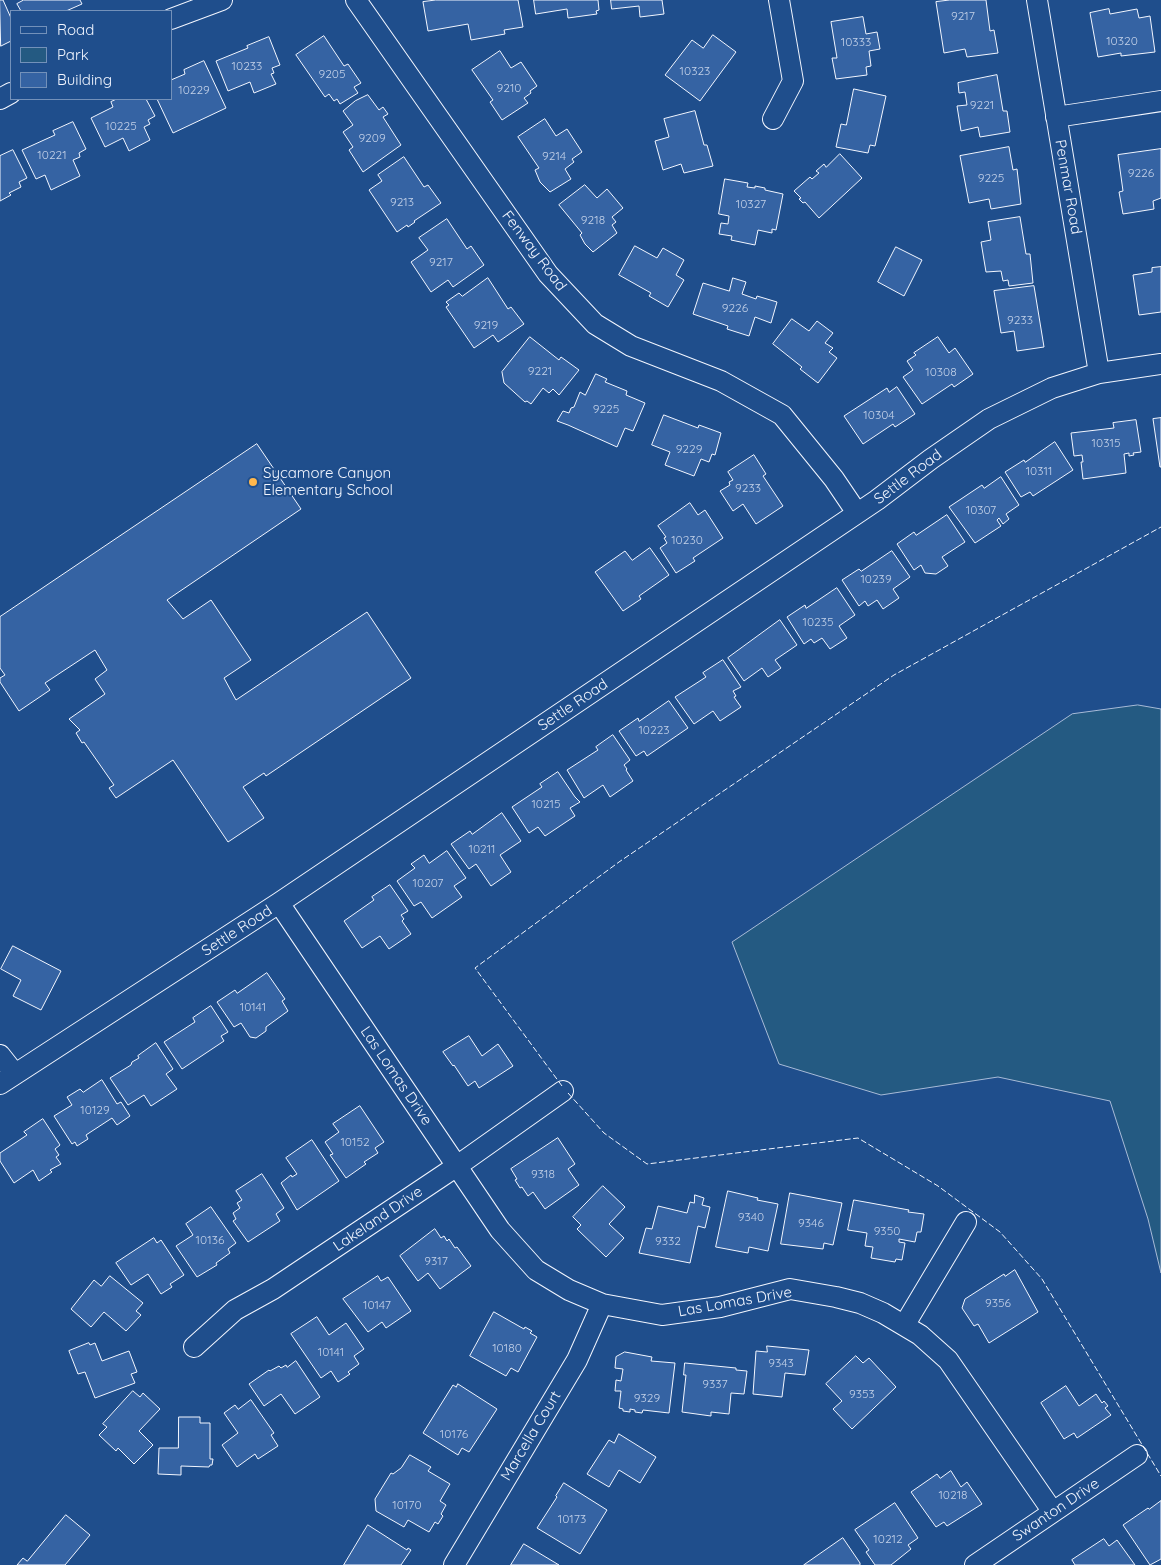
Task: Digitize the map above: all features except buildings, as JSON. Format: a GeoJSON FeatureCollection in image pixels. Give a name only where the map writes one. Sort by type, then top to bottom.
{"type":"FeatureCollection","features":[{"type":"Feature","properties":{"kind":"street"},"geometry":{"type":"LineString","coordinates":[[172,19],[222,0]]}},
{"type":"Feature","properties":{"kind":"street","name":"Fenway Road"},"geometry":{"type":"LineString","coordinates":[[356,0],[548,274],[595,324],[631,346],[721,381],[782,415],[834,479],[857,513]]}},
{"type":"Feature","properties":{"kind":"street"},"geometry":{"type":"LineString","coordinates":[[772,119],[793,81],[779,0]]}},
{"type":"Feature","properties":{"kind":"street","name":"Penmar Road"},"geometry":{"type":"LineString","coordinates":[[1037,0],[1099,373]]}},
{"type":"Feature","properties":{"kind":"street"},"geometry":{"type":"LineString","coordinates":[[1056,117],[1161,101]]}},
{"type":"Feature","properties":{"kind":"street","name":"Settle Road"},"geometry":{"type":"LineString","coordinates":[[8,1079],[279,903],[877,500],[931,459],[989,419],[1052,388],[1099,373],[1161,364]]}},
{"type":"Feature","properties":{"kind":"street","name":"Las Lomas Drive"},"geometry":{"type":"LineString","coordinates":[[279,903],[500,1230],[536,1270],[569,1290],[602,1304],[662,1315],[720,1307],[790,1290],[836,1297],[860,1303],[883,1313],[905,1324],[948,1360],[1053,1512]]}},
{"type":"Feature","properties":{"kind":"street"},"geometry":{"type":"LineString","coordinates":[[0,1055],[8,1079]]}},
{"type":"Feature","properties":{"kind":"street","name":"Lakeland Drive"},"geometry":{"type":"LineString","coordinates":[[194,1347],[235,1310],[273,1289],[457,1166],[563,1091]]}},
{"type":"Feature","properties":{"kind":"street"},"geometry":{"type":"LineString","coordinates":[[905,1324],[966,1222]]}},
{"type":"Feature","properties":{"kind":"street","name":"Marcella Court"},"geometry":{"type":"LineString","coordinates":[[454,1565],[577,1360],[602,1304]]}},
{"type":"Feature","properties":{"kind":"street","name":"Swanton Drive"},"geometry":{"type":"LineString","coordinates":[[975,1565],[1137,1455]]}},
{"type":"Feature","properties":{"kind":"green space"},"geometry":{"type":"Polygon","coordinates":[[[1138,705],[1161,709],[1161,1273],[1148,1219],[1110,1101],[998,1077],[881,1095],[779,1064],[732,942],[1072,714],[1138,705]]]}},
{"type":"Feature","properties":{"kind":"fence"},"geometry":{"type":"LineString","coordinates":[[562,1086],[475,968],[619,862],[894,675],[1161,527]]}},
{"type":"Feature","properties":{"kind":"fence"},"geometry":{"type":"LineString","coordinates":[[568,1093],[604,1133],[647,1164],[858,1138],[938,1186],[1000,1232],[1042,1279],[1161,1476]]}},
{"type":"Feature","properties":{"kind":"place","name":"Sycamore Canyon Elementary School"},"geometry":{"type":"Point","coordinates":[253,482]}}]}
